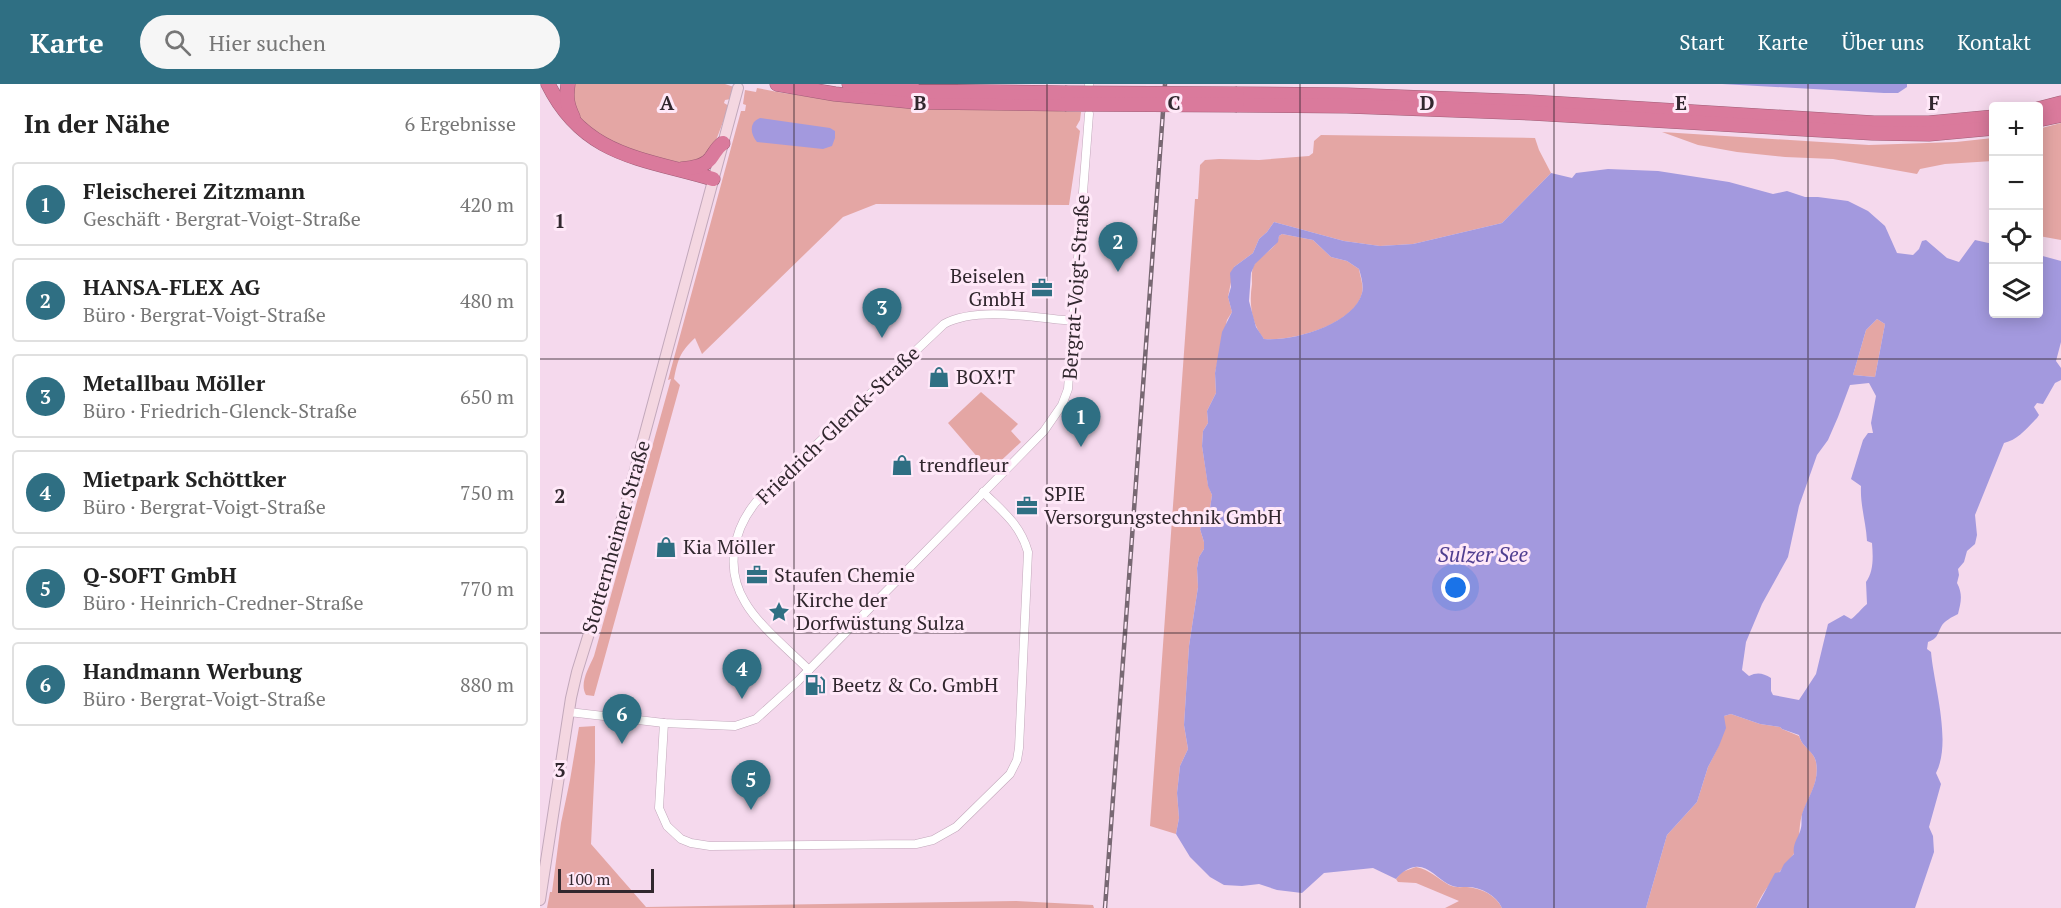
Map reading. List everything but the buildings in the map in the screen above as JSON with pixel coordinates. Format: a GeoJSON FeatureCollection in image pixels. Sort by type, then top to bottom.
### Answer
{"type":"FeatureCollection","features":[{"type":"Feature","properties":{"kind":"highway"},"geometry":{"type":"LineString","coordinates":[[548,84],[561,108],[598,142],[622,153],[713,179]]}},
{"type":"Feature","properties":{"kind":"highway"},"geometry":{"type":"LineString","coordinates":[[568,84],[566,96],[568,106],[578,126]]}},
{"type":"Feature","properties":{"kind":"highway"},"geometry":{"type":"LineString","coordinates":[[777,84],[835,94],[917,102],[1358,96],[1531,102],[1874,123],[1948,122],[1989,118]]}},
{"type":"Feature","properties":{"kind":"highway"},"geometry":{"type":"LineString","coordinates":[[849,84],[918,91],[1065,99]]}},
{"type":"Feature","properties":{"kind":"highway"},"geometry":{"type":"LineString","coordinates":[[1237,99],[1531,113],[1872,134],[1929,134],[1989,128]]}},
{"type":"Feature","properties":{"kind":"highway"},"geometry":{"type":"LineString","coordinates":[[2043,108],[2061,104]]}},
{"type":"Feature","properties":{"kind":"highway"},"geometry":{"type":"LineString","coordinates":[[2043,119],[2061,115]]}},
{"type":"Feature","properties":{"kind":"highway"},"geometry":{"type":"LineString","coordinates":[[681,170],[705,163],[716,148],[723,143]]}},
{"type":"Feature","properties":{"kind":"main road","name":"Stotternheimer Straße"},"geometry":{"type":"LineString","coordinates":[[540,900],[577,672],[604,585],[738,88]]}},
{"type":"Feature","properties":{"kind":"street","name":"Bergrat-Voigt-Straße"},"geometry":{"type":"LineString","coordinates":[[569,712],[663,723],[728,727],[744,725],[756,719],[769,710],[809,670],[1044,431],[1062,405],[1068,389],[1089,114]]}},
{"type":"Feature","properties":{"kind":"street","name":"Friedrich-Glenck-Straße"},"geometry":{"type":"LineString","coordinates":[[809,670],[758,619],[740,591],[733,562],[738,530],[756,501],[944,324],[955,318],[979,315],[1074,321]]}},
{"type":"Feature","properties":{"kind":"street"},"geometry":{"type":"LineString","coordinates":[[663,723],[659,808],[667,825],[681,839],[691,843],[726,846],[916,844],[933,840],[956,827],[1010,774],[1017,760],[1019,748],[1028,552],[1024,538],[1015,523],[983,492]]}},
{"type":"Feature","properties":{"kind":"shaded area"},"geometry":{"type":"Polygon","coordinates":[[[571,84],[725,84],[734,87],[731,99],[725,100],[724,103],[729,106],[712,151],[708,156],[689,164],[654,158],[612,145],[580,122],[570,88],[571,84]]]}},
{"type":"Feature","properties":{"kind":"shaded area"},"geometry":{"type":"Polygon","coordinates":[[[757,88],[849,102],[1081,112],[1076,127],[1080,131],[1069,205],[876,204],[843,217],[702,354],[695,338],[690,343],[680,356],[677,366],[674,379],[680,385],[594,696],[586,695],[584,681],[594,656],[671,379],[668,380],[741,111],[745,111],[746,105],[743,104],[745,90],[756,92],[757,88]]]}},
{"type":"Feature","properties":{"kind":"shaded area"},"geometry":{"type":"Polygon","coordinates":[[[2061,123],[2061,240],[2043,237],[2043,128],[2061,123]]]}},
{"type":"Feature","properties":{"kind":"shaded area"},"geometry":{"type":"Polygon","coordinates":[[[1662,132],[1869,145],[1989,138],[1989,161],[1945,164],[1920,169],[1917,174],[1833,159],[1785,157],[1698,145],[1662,132]]]}},
{"type":"Feature","properties":{"kind":"shaded area"},"geometry":{"type":"Polygon","coordinates":[[[1321,135],[1535,138],[1551,173],[1502,223],[1413,244],[1380,246],[1344,241],[1274,222],[1259,239],[1253,253],[1234,267],[1228,297],[1232,312],[1227,320],[1215,373],[1216,393],[1207,411],[1208,423],[1203,431],[1202,446],[1208,485],[1212,495],[1209,515],[1200,529],[1204,549],[1199,557],[1197,568],[1198,587],[1189,646],[1184,725],[1188,749],[1180,766],[1177,793],[1179,818],[1176,834],[1150,826],[1195,199],[1198,199],[1200,165],[1205,160],[1259,160],[1309,156],[1313,153],[1314,141],[1321,135]]]}},
{"type":"Feature","properties":{"kind":"shaded area"},"geometry":{"type":"Polygon","coordinates":[[[1282,234],[1313,240],[1331,257],[1347,261],[1359,269],[1362,293],[1357,304],[1348,314],[1321,329],[1290,337],[1264,339],[1256,326],[1252,313],[1252,270],[1257,261],[1272,248],[1282,234]]]}},
{"type":"Feature","properties":{"kind":"shaded area"},"geometry":{"type":"Polygon","coordinates":[[[1877,319],[1885,324],[1875,377],[1853,375],[1866,330],[1877,319]]]}},
{"type":"Feature","properties":{"kind":"shaded area"},"geometry":{"type":"Polygon","coordinates":[[[981,392],[1018,424],[1011,431],[1021,442],[991,470],[948,423],[981,392]]]}},
{"type":"Feature","properties":{"kind":"shaded area"},"geometry":{"type":"Polygon","coordinates":[[[1731,714],[1760,724],[1780,727],[1799,736],[1815,758],[1816,776],[1802,815],[1796,851],[1768,887],[1756,908],[1646,908],[1667,835],[1697,802],[1708,767],[1719,745],[1724,716],[1731,714]]]}},
{"type":"Feature","properties":{"kind":"shaded area"},"geometry":{"type":"Polygon","coordinates":[[[595,726],[591,844],[646,907],[1016,901],[1093,905],[1094,908],[547,908],[550,892],[552,892],[561,823],[579,727],[595,726]]]}},
{"type":"Feature","properties":{"kind":"shaded area"},"geometry":{"type":"Polygon","coordinates":[[[1416,867],[1429,872],[1451,886],[1483,891],[1496,899],[1502,908],[1445,908],[1459,901],[1416,883],[1398,882],[1396,879],[1402,872],[1416,867]]]}},
{"type":"Feature","properties":{"kind":"water"},"geometry":{"type":"Polygon","coordinates":[[[1722,84],[1907,84],[1907,87],[1898,93],[1884,93],[1722,84]]]}},
{"type":"Feature","properties":{"kind":"water"},"geometry":{"type":"Polygon","coordinates":[[[760,118],[830,128],[835,131],[835,138],[832,146],[823,149],[757,142],[753,135],[752,125],[760,118]]]}},
{"type":"Feature","properties":{"kind":"water","name":"Sulzer See"},"geometry":{"type":"Polygon","coordinates":[[[1608,169],[1658,171],[1729,182],[1773,194],[1787,191],[1805,197],[1848,201],[1868,211],[1885,226],[1897,253],[1913,255],[1919,249],[1922,241],[1926,240],[1947,258],[1959,262],[1975,240],[1989,243],[1989,318],[2043,318],[2043,256],[2061,261],[2061,342],[2056,361],[2061,368],[2061,380],[2055,383],[2043,404],[2037,403],[2034,407],[2039,415],[2037,418],[2026,430],[2004,443],[1975,515],[1977,535],[1975,544],[1967,551],[1964,562],[1958,569],[1957,583],[1961,598],[1958,614],[1948,619],[1935,638],[1928,642],[1927,649],[1931,652],[1941,714],[1941,760],[1936,773],[1941,784],[1929,827],[1933,836],[1934,852],[1915,908],[1756,908],[1775,873],[1780,872],[1794,854],[1802,814],[1815,782],[1817,769],[1813,755],[1799,735],[1780,727],[1760,724],[1731,714],[1724,716],[1726,728],[1708,767],[1697,802],[1667,835],[1646,908],[1502,908],[1496,899],[1483,890],[1451,885],[1429,870],[1420,867],[1407,870],[1396,879],[1373,868],[1324,873],[1302,893],[1277,890],[1259,884],[1224,885],[1210,877],[1190,857],[1176,834],[1179,818],[1177,793],[1180,766],[1188,749],[1184,725],[1189,646],[1198,587],[1197,568],[1199,557],[1204,549],[1200,529],[1209,515],[1212,495],[1208,486],[1202,446],[1203,431],[1208,423],[1207,411],[1216,393],[1215,373],[1222,332],[1232,312],[1228,297],[1231,287],[1230,273],[1234,267],[1253,253],[1259,239],[1274,222],[1344,241],[1380,246],[1413,244],[1502,223],[1551,173],[1572,178],[1576,173],[1608,169]],[[1282,234],[1278,242],[1255,264],[1251,273],[1249,301],[1256,327],[1264,339],[1290,337],[1320,329],[1347,314],[1357,304],[1363,290],[1359,269],[1347,261],[1331,257],[1313,240],[1282,234]],[[1877,319],[1866,330],[1853,375],[1875,377],[1885,324],[1877,319]],[[1869,383],[1850,385],[1828,440],[1817,455],[1799,506],[1788,557],[1762,604],[1746,642],[1742,670],[1749,676],[1760,674],[1771,678],[1773,695],[1799,700],[1816,674],[1828,624],[1844,615],[1851,619],[1867,604],[1866,582],[1872,568],[1872,543],[1867,541],[1861,486],[1851,479],[1863,440],[1868,433],[1873,433],[1871,423],[1876,396],[1869,383]]]}},
{"type":"Feature","properties":{"kind":"railway"},"geometry":{"type":"LineString","coordinates":[[1105,908],[1165,84]]}},
{"type":"Feature","properties":{"kind":"place","name":"HANSA-FLEX AG"},"geometry":{"type":"Point","coordinates":[1118,272]}},
{"type":"Feature","properties":{"kind":"place","name":"Beiselen GmbH"},"geometry":{"type":"Point","coordinates":[1042,288]}},
{"type":"Feature","properties":{"kind":"place","name":"Metallbau Möller"},"geometry":{"type":"Point","coordinates":[882,338]}},
{"type":"Feature","properties":{"kind":"place","name":"BOX!T"},"geometry":{"type":"Point","coordinates":[939,377]}},
{"type":"Feature","properties":{"kind":"place","name":"Fleischerei Zitzmann"},"geometry":{"type":"Point","coordinates":[1081,447]}},
{"type":"Feature","properties":{"kind":"place","name":"trendfleur"},"geometry":{"type":"Point","coordinates":[902,465]}},
{"type":"Feature","properties":{"kind":"place","name":"SPIE Versorgungstechnik GmbH"},"geometry":{"type":"Point","coordinates":[1027,506]}},
{"type":"Feature","properties":{"kind":"place","name":"Kia Möller"},"geometry":{"type":"Point","coordinates":[666,547]}},
{"type":"Feature","properties":{"kind":"place","name":"Staufen Chemie"},"geometry":{"type":"Point","coordinates":[757,575]}},
{"type":"Feature","properties":{"kind":"place","name":"Kirche der Dorfwüstung Sulza"},"geometry":{"type":"Point","coordinates":[779,612]}},
{"type":"Feature","properties":{"kind":"place","name":"Beetz & Co. GmbH"},"geometry":{"type":"Point","coordinates":[815,685]}},
{"type":"Feature","properties":{"kind":"place","name":"Mietpark Schöttker"},"geometry":{"type":"Point","coordinates":[742,699]}},
{"type":"Feature","properties":{"kind":"place","name":"Handmann Werbung"},"geometry":{"type":"Point","coordinates":[622,744]}},
{"type":"Feature","properties":{"kind":"place","name":"Q-SOFT GmbH"},"geometry":{"type":"Point","coordinates":[751,810]}}]}
